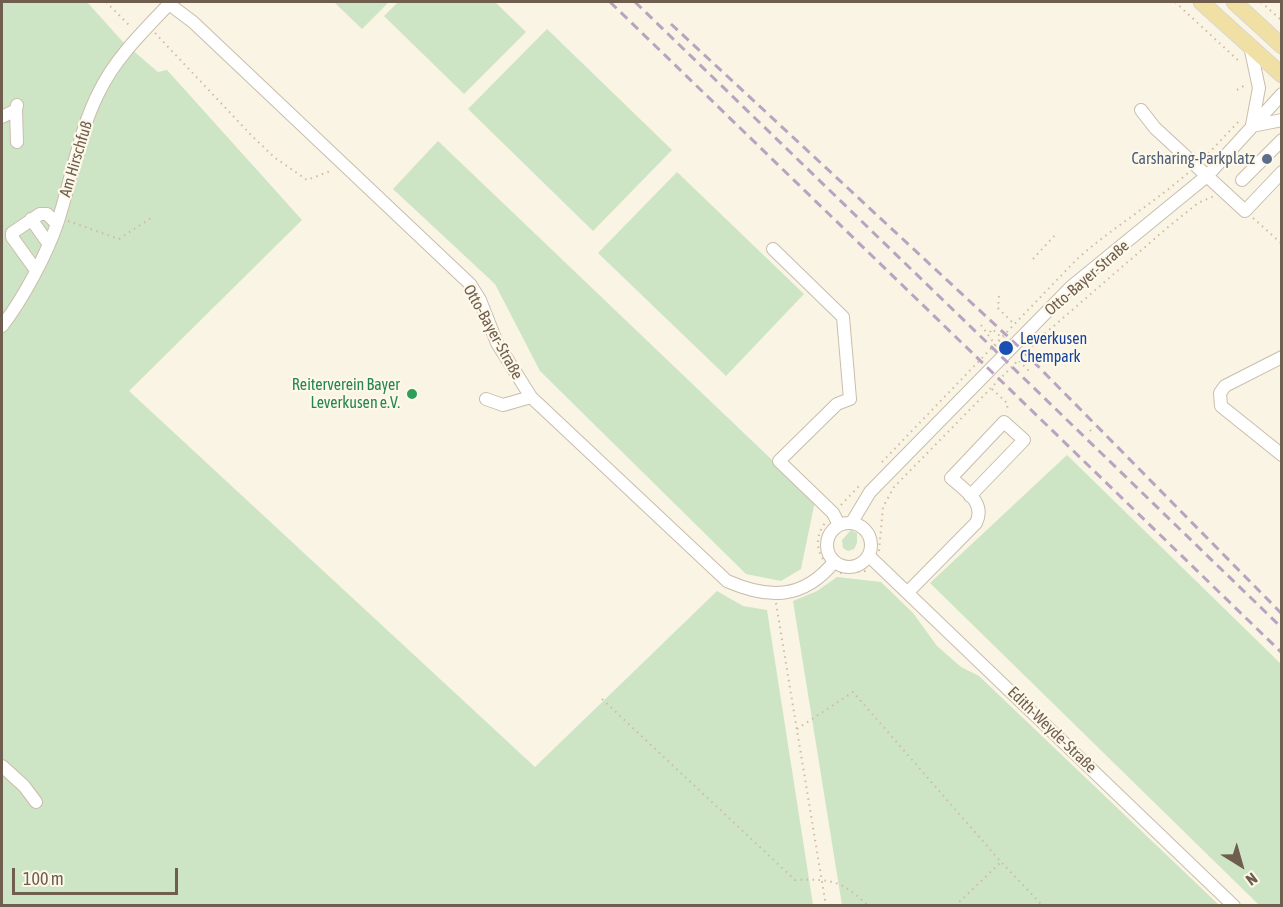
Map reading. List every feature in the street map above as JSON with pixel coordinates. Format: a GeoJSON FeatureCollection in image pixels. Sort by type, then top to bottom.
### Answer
{"type":"FeatureCollection","features":[{"type":"Feature","properties":{"kind":"main road"},"geometry":{"type":"LineString","coordinates":[[1201,2],[1281,75]]}},
{"type":"Feature","properties":{"kind":"main road"},"geometry":{"type":"LineString","coordinates":[[1234,2],[1281,46]]}},
{"type":"Feature","properties":{"kind":"street","name":"Am Hirschfuß"},"geometry":{"type":"LineString","coordinates":[[2,326],[35,269],[58,221],[85,127],[100,89],[144,29],[169,3]]}},
{"type":"Feature","properties":{"kind":"street","name":"Otto-Bayer-Straße"},"geometry":{"type":"LineString","coordinates":[[169,3],[193,22],[470,284],[480,300],[497,343],[531,397],[727,581],[749,590],[775,595],[798,589],[835,567]]}},
{"type":"Feature","properties":{"kind":"street"},"geometry":{"type":"LineString","coordinates":[[1250,46],[1259,88],[1252,126],[1281,120]]}},
{"type":"Feature","properties":{"kind":"street","name":"Otto-Bayer-Straße"},"geometry":{"type":"LineString","coordinates":[[852,522],[870,492],[1071,287],[1208,175],[1281,94]]}},
{"type":"Feature","properties":{"kind":"street"},"geometry":{"type":"LineString","coordinates":[[2,117],[17,107],[17,142]]}},
{"type":"Feature","properties":{"kind":"street"},"geometry":{"type":"LineString","coordinates":[[1141,110],[1155,128],[1245,211],[1281,172]]}},
{"type":"Feature","properties":{"kind":"street"},"geometry":{"type":"LineString","coordinates":[[1242,180],[1281,140]]}},
{"type":"Feature","properties":{"kind":"street"},"geometry":{"type":"LineString","coordinates":[[35,269],[12,237],[17,228],[40,214],[47,214],[58,221]]}},
{"type":"Feature","properties":{"kind":"street"},"geometry":{"type":"LineString","coordinates":[[31,219],[48,243]]}},
{"type":"Feature","properties":{"kind":"street"},"geometry":{"type":"LineString","coordinates":[[773,249],[843,317],[850,399],[837,404],[778,461],[833,513],[839,525]]}},
{"type":"Feature","properties":{"kind":"street"},"geometry":{"type":"LineString","coordinates":[[1281,357],[1225,386],[1220,393],[1221,406],[1281,455]]}},
{"type":"Feature","properties":{"kind":"street"},"geometry":{"type":"LineString","coordinates":[[486,399],[503,405],[531,397]]}},
{"type":"Feature","properties":{"kind":"street"},"geometry":{"type":"LineString","coordinates":[[908,592],[976,523],[981,514],[979,504],[970,496],[951,478],[1005,422],[1024,440],[970,496]]}},
{"type":"Feature","properties":{"kind":"street"},"geometry":{"type":"LineString","coordinates":[[852,522],[866,531],[873,559],[855,566],[835,567],[826,544],[831,532],[839,525],[852,522]]}},
{"type":"Feature","properties":{"kind":"street","name":"Edith-Weyde-Straße"},"geometry":{"type":"LineString","coordinates":[[873,559],[1234,906]]}},
{"type":"Feature","properties":{"kind":"street"},"geometry":{"type":"LineString","coordinates":[[2,766],[24,786],[36,802]]}},
{"type":"Feature","properties":{"kind":"path"},"geometry":{"type":"LineString","coordinates":[[106,2],[126,24],[144,29],[274,158],[295,173],[307,180],[338,167],[342,162]]}},
{"type":"Feature","properties":{"kind":"path"},"geometry":{"type":"LineString","coordinates":[[1175,2],[1246,67]]}},
{"type":"Feature","properties":{"kind":"path"},"geometry":{"type":"LineString","coordinates":[[1261,2],[1281,21]]}},
{"type":"Feature","properties":{"kind":"path"},"geometry":{"type":"LineString","coordinates":[[1237,90],[1253,80]]}},
{"type":"Feature","properties":{"kind":"path"},"geometry":{"type":"LineString","coordinates":[[975,364],[1013,323],[1106,234],[1133,218],[1197,165],[1245,115]]}},
{"type":"Feature","properties":{"kind":"path"},"geometry":{"type":"LineString","coordinates":[[835,567],[867,571],[873,559],[883,507],[894,487],[1041,338],[1103,285],[1136,253],[1198,203],[1213,198],[1221,188]]}},
{"type":"Feature","properties":{"kind":"path"},"geometry":{"type":"LineString","coordinates":[[1245,211],[1281,244]]}},
{"type":"Feature","properties":{"kind":"path"},"geometry":{"type":"LineString","coordinates":[[58,221],[119,239],[154,216]]}},
{"type":"Feature","properties":{"kind":"path"},"geometry":{"type":"LineString","coordinates":[[1034,259],[1057,233]]}},
{"type":"Feature","properties":{"kind":"path"},"geometry":{"type":"LineString","coordinates":[[1106,234],[1110,237]]}},
{"type":"Feature","properties":{"kind":"path"},"geometry":{"type":"LineString","coordinates":[[1100,281],[1103,285]]}},
{"type":"Feature","properties":{"kind":"path"},"geometry":{"type":"LineString","coordinates":[[999,296],[998,308],[1013,323]]}},
{"type":"Feature","properties":{"kind":"path"},"geometry":{"type":"LineString","coordinates":[[981,325],[989,333]]}},
{"type":"Feature","properties":{"kind":"path"},"geometry":{"type":"LineString","coordinates":[[996,343],[986,335],[993,329],[1002,337]]}},
{"type":"Feature","properties":{"kind":"path"},"geometry":{"type":"LineString","coordinates":[[1018,361],[1031,373]]}},
{"type":"Feature","properties":{"kind":"path"},"geometry":{"type":"LineString","coordinates":[[992,388],[1005,401]]}},
{"type":"Feature","properties":{"kind":"path"},"geometry":{"type":"LineString","coordinates":[[776,600],[826,906]]}},
{"type":"Feature","properties":{"kind":"path"},"geometry":{"type":"LineString","coordinates":[[797,729],[853,692],[1001,862],[1043,906]]}},
{"type":"Feature","properties":{"kind":"path"},"geometry":{"type":"LineString","coordinates":[[602,699],[795,880],[831,880],[850,887],[868,906]]}},
{"type":"Feature","properties":{"kind":"path"},"geometry":{"type":"LineString","coordinates":[[955,906],[1001,862]]}},
{"type":"Feature","properties":{"kind":"green space"},"geometry":{"type":"Polygon","coordinates":[[[2,2],[87,2],[123,42],[158,72],[167,70],[302,220],[129,391],[535,767],[717,591],[743,606],[767,610],[813,905],[2,906],[2,2]]]}},
{"type":"Feature","properties":{"kind":"green space"},"geometry":{"type":"Polygon","coordinates":[[[334,2],[389,2],[362,29],[334,2]]]}},
{"type":"Feature","properties":{"kind":"green space"},"geometry":{"type":"Polygon","coordinates":[[[398,2],[495,2],[526,32],[464,94],[384,16],[398,2]]]}},
{"type":"Feature","properties":{"kind":"green space"},"geometry":{"type":"Polygon","coordinates":[[[547,29],[672,150],[593,231],[468,109],[547,29]]]}},
{"type":"Feature","properties":{"kind":"green space"},"geometry":{"type":"Polygon","coordinates":[[[438,141],[815,501],[801,569],[781,581],[746,574],[540,371],[495,284],[393,189],[438,141]]]}},
{"type":"Feature","properties":{"kind":"green space"},"geometry":{"type":"Polygon","coordinates":[[[677,172],[804,294],[726,376],[598,253],[677,172]]]}},
{"type":"Feature","properties":{"kind":"green space"},"geometry":{"type":"Polygon","coordinates":[[[1067,455],[1281,664],[1281,905],[1259,905],[930,583],[1067,455]]]}},
{"type":"Feature","properties":{"kind":"green space"},"geometry":{"type":"Polygon","coordinates":[[[851,530],[857,533],[857,543],[854,549],[848,551],[843,548],[842,540],[851,530]]]}},
{"type":"Feature","properties":{"kind":"green space"},"geometry":{"type":"Polygon","coordinates":[[[837,577],[881,582],[913,613],[937,646],[961,667],[979,676],[1219,905],[842,905],[793,601],[817,591],[837,577]]]}},
{"type":"Feature","properties":{"kind":"railway"},"geometry":{"type":"LineString","coordinates":[[610,2],[1282,653]]}},
{"type":"Feature","properties":{"kind":"railway"},"geometry":{"type":"LineString","coordinates":[[635,2],[1282,628]]}},
{"type":"Feature","properties":{"kind":"railway"},"geometry":{"type":"LineString","coordinates":[[671,24],[1018,346],[1282,614]]}},
{"type":"Feature","properties":{"kind":"place","name":"Carsharing-Parkplatz"},"geometry":{"type":"Point","coordinates":[1267,159]}},
{"type":"Feature","properties":{"kind":"place","name":"Leverkusen Chempark"},"geometry":{"type":"Point","coordinates":[1006,348]}},
{"type":"Feature","properties":{"kind":"place","name":"Reiterverein Bayer Leverkusen e.V."},"geometry":{"type":"Point","coordinates":[412,394]}}]}
